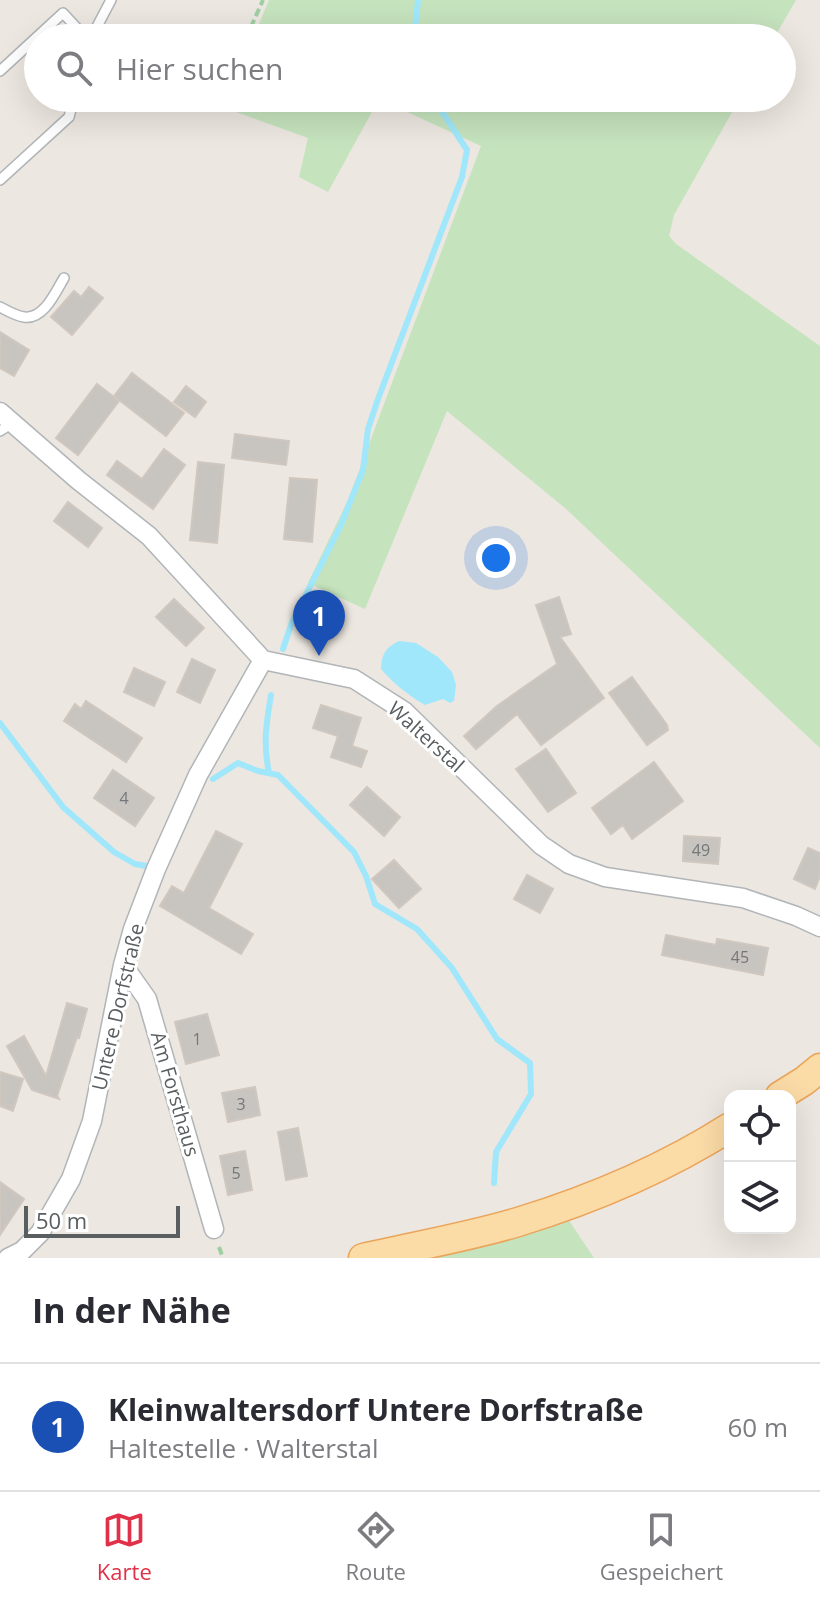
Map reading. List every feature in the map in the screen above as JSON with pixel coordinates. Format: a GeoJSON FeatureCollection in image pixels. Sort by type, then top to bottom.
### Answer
{"type":"FeatureCollection","features":[{"type":"Feature","properties":{"kind":"main road"},"geometry":{"type":"LineString","coordinates":[[790,1090],[820,1068]]}},
{"type":"Feature","properties":{"kind":"main road"},"geometry":{"type":"LineString","coordinates":[[363,1258],[518,1222],[617,1187],[690,1152],[724,1131]]}},
{"type":"Feature","properties":{"kind":"street"},"geometry":{"type":"LineString","coordinates":[[4,422],[149,536],[263,660]]}},
{"type":"Feature","properties":{"kind":"street","name":"Walterstal"},"geometry":{"type":"LineString","coordinates":[[263,660],[354,679],[404,711],[541,845],[569,864],[605,877],[743,898],[820,927]]}},
{"type":"Feature","properties":{"kind":"street","name":"Untere Dorfstraße"},"geometry":{"type":"LineString","coordinates":[[8,1258],[22,1251],[40,1233],[71,1179],[92,1121],[133,929],[198,775],[263,660]]}},
{"type":"Feature","properties":{"kind":"street","name":"Am Forsthaus"},"geometry":{"type":"LineString","coordinates":[[123,965],[147,999],[214,1229]]}},
{"type":"Feature","properties":{"kind":"lane"},"geometry":{"type":"LineString","coordinates":[[97,24],[111,0]]}},
{"type":"Feature","properties":{"kind":"lane"},"geometry":{"type":"LineString","coordinates":[[51,24],[63,13],[74,24]]}},
{"type":"Feature","properties":{"kind":"lane"},"geometry":{"type":"LineString","coordinates":[[0,71],[24,49]]}},
{"type":"Feature","properties":{"kind":"lane"},"geometry":{"type":"LineString","coordinates":[[0,180],[69,117],[70,112]]}},
{"type":"Feature","properties":{"kind":"lane"},"geometry":{"type":"LineString","coordinates":[[0,307],[23,317],[39,314],[64,278]]}},
{"type":"Feature","properties":{"kind":"path"},"geometry":{"type":"LineString","coordinates":[[252,24],[263,0]]}},
{"type":"Feature","properties":{"kind":"green space"},"geometry":{"type":"Polygon","coordinates":[[[269,0],[796,0],[782,24],[259,24],[269,0]]]}},
{"type":"Feature","properties":{"kind":"green space"},"geometry":{"type":"Polygon","coordinates":[[[236,112],[372,112],[328,192],[299,177],[308,138],[236,112]]]}},
{"type":"Feature","properties":{"kind":"green space"},"geometry":{"type":"Polygon","coordinates":[[[407,112],[732,112],[674,215],[669,236],[820,346],[820,748],[565,508],[447,411],[365,609],[308,583],[348,500],[481,146],[407,112]]]}},
{"type":"Feature","properties":{"kind":"green space"},"geometry":{"type":"Polygon","coordinates":[[[566,1216],[594,1258],[394,1258],[566,1216]]]}},
{"type":"Feature","properties":{"kind":"water"},"geometry":{"type":"Polygon","coordinates":[[[399,641],[416,643],[438,657],[452,672],[456,685],[454,701],[450,703],[443,699],[425,705],[381,669],[383,655],[399,641]]]}},
{"type":"Feature","properties":{"kind":"building"},"geometry":{"type":"Polygon","coordinates":[[[89,287],[103,298],[72,335],[51,317],[74,291],[81,297],[89,287]]]}},
{"type":"Feature","properties":{"kind":"building"},"geometry":{"type":"Polygon","coordinates":[[[0,332],[29,350],[14,376],[0,368],[0,332]]]}},
{"type":"Feature","properties":{"kind":"building"},"geometry":{"type":"Polygon","coordinates":[[[132,373],[184,413],[166,436],[114,396],[132,373]]]}},
{"type":"Feature","properties":{"kind":"building"},"geometry":{"type":"Polygon","coordinates":[[[97,384],[119,401],[78,455],[56,438],[97,384]]]}},
{"type":"Feature","properties":{"kind":"building"},"geometry":{"type":"Polygon","coordinates":[[[186,386],[206,402],[195,417],[174,402],[186,386]]]}},
{"type":"Feature","properties":{"kind":"building"},"geometry":{"type":"Polygon","coordinates":[[[235,434],[289,441],[286,465],[232,458],[235,434]]]}},
{"type":"Feature","properties":{"kind":"building"},"geometry":{"type":"Polygon","coordinates":[[[164,449],[185,465],[153,509],[107,475],[117,461],[142,479],[164,449]]]}},
{"type":"Feature","properties":{"kind":"building"},"geometry":{"type":"Polygon","coordinates":[[[198,462],[224,465],[217,543],[190,540],[198,462]]]}},
{"type":"Feature","properties":{"kind":"building"},"geometry":{"type":"Polygon","coordinates":[[[290,478],[317,480],[312,542],[284,539],[290,478]]]}},
{"type":"Feature","properties":{"kind":"building"},"geometry":{"type":"Polygon","coordinates":[[[68,502],[102,528],[88,547],[54,521],[68,502]]]}},
{"type":"Feature","properties":{"kind":"building"},"geometry":{"type":"Polygon","coordinates":[[[559,597],[571,634],[560,637],[604,698],[541,745],[517,714],[476,749],[464,736],[497,706],[557,664],[536,605],[559,597]]]}},
{"type":"Feature","properties":{"kind":"building"},"geometry":{"type":"Polygon","coordinates":[[[174,599],[204,628],[186,646],[156,617],[174,599]]]}},
{"type":"Feature","properties":{"kind":"building"},"geometry":{"type":"Polygon","coordinates":[[[192,659],[215,670],[200,703],[177,692],[192,659]]]}},
{"type":"Feature","properties":{"kind":"building"},"geometry":{"type":"Polygon","coordinates":[[[134,668],[165,682],[154,706],[124,692],[134,668]]]}},
{"type":"Feature","properties":{"kind":"building"},"geometry":{"type":"Polygon","coordinates":[[[632,677],[667,725],[668,730],[647,745],[609,693],[632,677]]]}},
{"type":"Feature","properties":{"kind":"building"},"geometry":{"type":"Polygon","coordinates":[[[86,701],[142,738],[126,762],[64,721],[75,704],[81,709],[86,701]]]}},
{"type":"Feature","properties":{"kind":"building"},"geometry":{"type":"Polygon","coordinates":[[[321,705],[361,718],[352,746],[367,751],[361,767],[331,757],[338,736],[313,728],[321,705]]]}},
{"type":"Feature","properties":{"kind":"building"},"geometry":{"type":"Polygon","coordinates":[[[546,749],[576,793],[548,812],[516,769],[546,749]]]}},
{"type":"Feature","properties":{"kind":"building"},"geometry":{"type":"Polygon","coordinates":[[[654,762],[683,801],[632,839],[623,825],[611,834],[592,808],[654,762]]]}},
{"type":"Feature","properties":{"kind":"building"},"geometry":{"type":"Polygon","coordinates":[[[113,770],[154,798],[135,826],[94,798],[113,770]]]}},
{"type":"Feature","properties":{"kind":"building"},"geometry":{"type":"Polygon","coordinates":[[[367,787],[400,817],[384,836],[350,805],[367,787]]]}},
{"type":"Feature","properties":{"kind":"building"},"geometry":{"type":"Polygon","coordinates":[[[216,831],[242,844],[209,908],[253,934],[241,954],[160,906],[172,886],[184,893],[216,831]]]}},
{"type":"Feature","properties":{"kind":"building"},"geometry":{"type":"Polygon","coordinates":[[[684,836],[720,838],[718,864],[683,861],[684,836]]]}},
{"type":"Feature","properties":{"kind":"building"},"geometry":{"type":"Polygon","coordinates":[[[808,848],[820,853],[820,876],[815,889],[794,879],[808,848]]]}},
{"type":"Feature","properties":{"kind":"building"},"geometry":{"type":"Polygon","coordinates":[[[394,860],[421,889],[399,908],[372,879],[394,860]]]}},
{"type":"Feature","properties":{"kind":"building"},"geometry":{"type":"Polygon","coordinates":[[[527,875],[553,889],[540,913],[514,899],[527,875]]]}},
{"type":"Feature","properties":{"kind":"building"},"geometry":{"type":"Polygon","coordinates":[[[666,935],[716,945],[717,939],[768,948],[763,975],[662,955],[666,935]]]}},
{"type":"Feature","properties":{"kind":"building"},"geometry":{"type":"Polygon","coordinates":[[[67,1003],[87,1009],[57,1096],[59,1099],[32,1090],[7,1046],[24,1036],[46,1076],[67,1003]]]}},
{"type":"Feature","properties":{"kind":"building"},"geometry":{"type":"Polygon","coordinates":[[[207,1014],[219,1055],[186,1064],[175,1022],[207,1014]]]}},
{"type":"Feature","properties":{"kind":"building"},"geometry":{"type":"Polygon","coordinates":[[[0,1072],[23,1079],[13,1111],[0,1106],[0,1072]]]}},
{"type":"Feature","properties":{"kind":"building"},"geometry":{"type":"Polygon","coordinates":[[[255,1087],[260,1115],[228,1122],[222,1093],[255,1087]]]}},
{"type":"Feature","properties":{"kind":"building"},"geometry":{"type":"Polygon","coordinates":[[[298,1128],[307,1176],[286,1180],[278,1132],[298,1128]]]}},
{"type":"Feature","properties":{"kind":"building"},"geometry":{"type":"Polygon","coordinates":[[[245,1151],[252,1190],[228,1195],[220,1156],[245,1151]]]}},
{"type":"Feature","properties":{"kind":"building"},"geometry":{"type":"Polygon","coordinates":[[[0,1182],[24,1199],[0,1235],[0,1182]]]}},
{"type":"Feature","properties":{"kind":"waterway"},"geometry":{"type":"LineString","coordinates":[[415,24],[418,0]]}},
{"type":"Feature","properties":{"kind":"waterway"},"geometry":{"type":"LineString","coordinates":[[283,649],[292,622],[340,527],[363,470],[368,429],[378,399],[462,177],[467,150],[442,112]]}},
{"type":"Feature","properties":{"kind":"waterway"},"geometry":{"type":"LineString","coordinates":[[269,773],[266,734],[271,695]]}},
{"type":"Feature","properties":{"kind":"waterway"},"geometry":{"type":"LineString","coordinates":[[0,723],[63,807],[114,852],[135,864],[146,866]]}},
{"type":"Feature","properties":{"kind":"waterway"},"geometry":{"type":"LineString","coordinates":[[213,779],[238,763],[278,775],[354,852],[375,904],[417,929],[452,968],[497,1039],[530,1063],[531,1094],[496,1152],[494,1183]]}},
{"type":"Feature","properties":{"kind":"place","name":"Kleinwaltersdorf Untere Dorfstraße"},"geometry":{"type":"Point","coordinates":[319,656]}}]}
